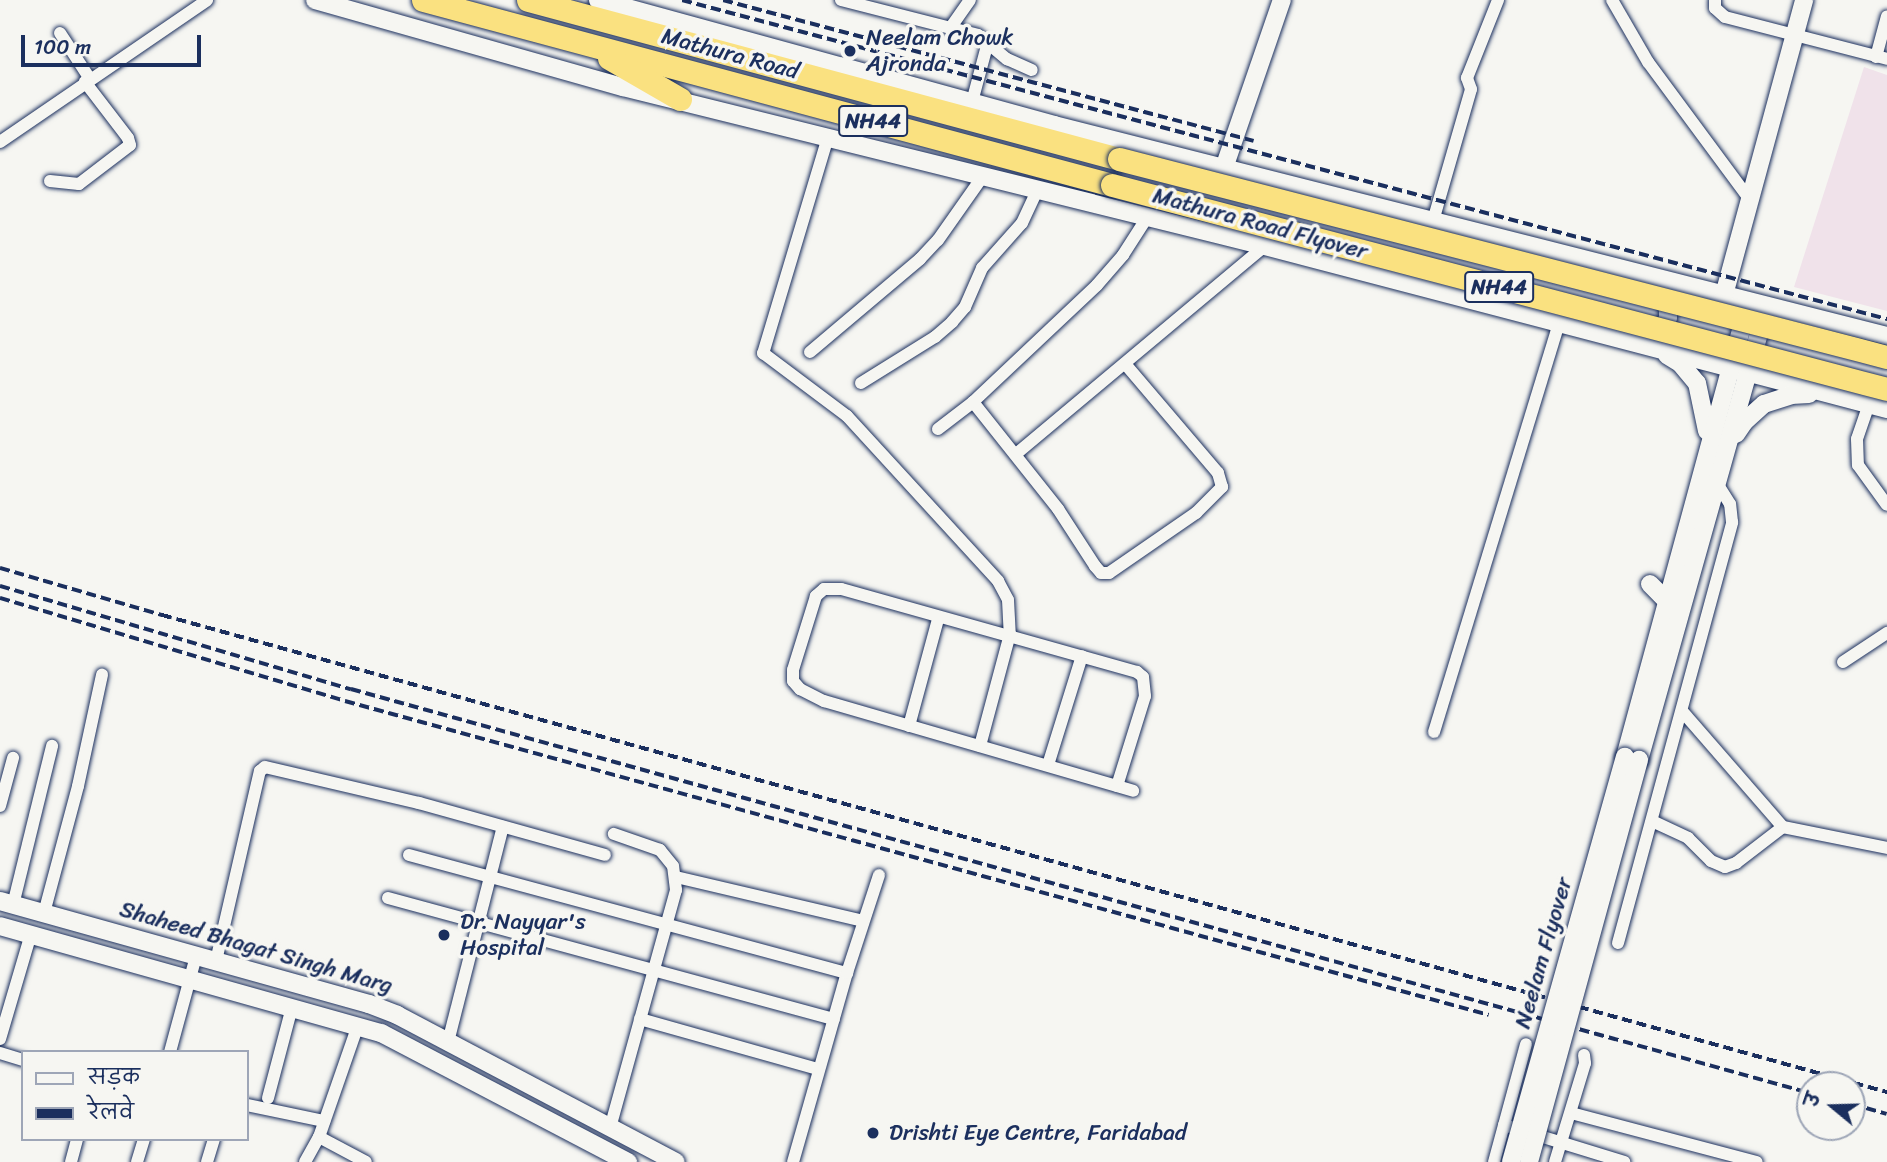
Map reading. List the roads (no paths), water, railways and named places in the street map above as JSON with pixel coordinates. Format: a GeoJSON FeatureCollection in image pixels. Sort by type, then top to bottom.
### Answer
{"type":"FeatureCollection","features":[{"type":"Feature","properties":{"kind":"highway","name":"Mathura Road"},"geometry":{"type":"LineString","coordinates":[[423,0],[634,57]]}},
{"type":"Feature","properties":{"kind":"highway","name":"Mathura Road"},"geometry":{"type":"LineString","coordinates":[[528,0],[932,108]]}},
{"type":"Feature","properties":{"kind":"highway"},"geometry":{"type":"LineString","coordinates":[[589,45],[680,99]]}},
{"type":"Feature","properties":{"kind":"highway","name":"Mathura Road Flyover"},"geometry":{"type":"LineString","coordinates":[[634,57],[1887,389]]}},
{"type":"Feature","properties":{"kind":"highway"},"geometry":{"type":"LineString","coordinates":[[932,108],[1054,125]]}},
{"type":"Feature","properties":{"kind":"highway","name":"Mathura Road Flyover"},"geometry":{"type":"LineString","coordinates":[[932,108],[1119,159],[1887,357]]}},
{"type":"Feature","properties":{"kind":"street"},"geometry":{"type":"LineString","coordinates":[[0,142],[207,0]]}},
{"type":"Feature","properties":{"kind":"street"},"geometry":{"type":"LineString","coordinates":[[315,0],[624,87],[1148,216],[1887,409]]}},
{"type":"Feature","properties":{"kind":"street"},"geometry":{"type":"LineString","coordinates":[[598,0],[1054,125],[1887,336]]}},
{"type":"Feature","properties":{"kind":"street"},"geometry":{"type":"LineString","coordinates":[[841,0],[978,35],[1007,59],[1032,70]]}},
{"type":"Feature","properties":{"kind":"street"},"geometry":{"type":"LineString","coordinates":[[951,27],[970,0]]}},
{"type":"Feature","properties":{"kind":"street"},"geometry":{"type":"LineString","coordinates":[[1224,168],[1282,0]]}},
{"type":"Feature","properties":{"kind":"street"},"geometry":{"type":"LineString","coordinates":[[1433,221],[1471,89],[1467,78],[1498,0]]}},
{"type":"Feature","properties":{"kind":"street"},"geometry":{"type":"LineString","coordinates":[[1612,0],[1648,62],[1750,200]]}},
{"type":"Feature","properties":{"kind":"street"},"geometry":{"type":"LineString","coordinates":[[1715,0],[1715,8],[1725,17],[1881,58],[1887,16]]}},
{"type":"Feature","properties":{"kind":"street"},"geometry":{"type":"LineString","coordinates":[[1724,295],[1804,0]]}},
{"type":"Feature","properties":{"kind":"street"},"geometry":{"type":"LineString","coordinates":[[50,181],[79,184],[130,145],[128,138],[87,81],[60,33]]}},
{"type":"Feature","properties":{"kind":"street"},"geometry":{"type":"LineString","coordinates":[[972,102],[988,42]]}},
{"type":"Feature","properties":{"kind":"street"},"geometry":{"type":"LineString","coordinates":[[828,137],[763,353],[847,416],[998,581],[1008,600],[1010,634],[979,746]]}},
{"type":"Feature","properties":{"kind":"street"},"geometry":{"type":"LineString","coordinates":[[810,352],[920,259],[938,240],[984,176]]}},
{"type":"Feature","properties":{"kind":"street"},"geometry":{"type":"LineString","coordinates":[[860,383],[935,337],[952,322],[965,307],[982,268],[1022,223],[1038,190]]}},
{"type":"Feature","properties":{"kind":"street"},"geometry":{"type":"LineString","coordinates":[[938,429],[973,402],[1105,276],[1148,216]]}},
{"type":"Feature","properties":{"kind":"street"},"geometry":{"type":"LineString","coordinates":[[1016,454],[1126,365],[1265,246]]}},
{"type":"Feature","properties":{"kind":"street"},"geometry":{"type":"LineString","coordinates":[[1652,348],[1668,318],[1670,290],[1662,280]]}},
{"type":"Feature","properties":{"kind":"street"},"geometry":{"type":"LineString","coordinates":[[1632,758],[1666,600],[1728,369],[1757,305]]}},
{"type":"Feature","properties":{"kind":"street"},"geometry":{"type":"LineString","coordinates":[[1632,758],[1750,374],[1757,305]]}},
{"type":"Feature","properties":{"kind":"street"},"geometry":{"type":"LineString","coordinates":[[1799,387],[1791,374],[1791,357],[1797,341],[1817,319]]}},
{"type":"Feature","properties":{"kind":"street"},"geometry":{"type":"LineString","coordinates":[[1434,732],[1559,323]]}},
{"type":"Feature","properties":{"kind":"street"},"geometry":{"type":"LineString","coordinates":[[1652,348],[1680,363],[1697,383],[1705,411],[1708,442]]}},
{"type":"Feature","properties":{"kind":"street"},"geometry":{"type":"LineString","coordinates":[[973,402],[1016,454],[1101,573],[1109,573],[1126,564],[1196,513],[1219,493],[1222,480],[1126,365]]}},
{"type":"Feature","properties":{"kind":"street"},"geometry":{"type":"LineString","coordinates":[[1729,446],[1744,422],[1763,404],[1791,395],[1823,393]]}},
{"type":"Feature","properties":{"kind":"street"},"geometry":{"type":"LineString","coordinates":[[1868,404],[1857,439],[1858,465],[1887,505]]}},
{"type":"Feature","properties":{"kind":"street"},"geometry":{"type":"LineString","coordinates":[[1618,943],[1732,522],[1730,505],[1718,485]]}},
{"type":"Feature","properties":{"kind":"street"},"geometry":{"type":"LineString","coordinates":[[1650,584],[1666,600]]}},
{"type":"Feature","properties":{"kind":"street"},"geometry":{"type":"LineString","coordinates":[[1117,786],[1140,716],[1146,686],[1143,677],[1137,672],[1010,634],[938,618],[841,589],[824,589],[816,596],[793,670],[793,681],[811,696],[1133,791]]}},
{"type":"Feature","properties":{"kind":"street"},"geometry":{"type":"LineString","coordinates":[[909,726],[938,618]]}},
{"type":"Feature","properties":{"kind":"street"},"geometry":{"type":"LineString","coordinates":[[1843,662],[1887,634]]}},
{"type":"Feature","properties":{"kind":"street"},"geometry":{"type":"LineString","coordinates":[[1048,765],[1082,656]]}},
{"type":"Feature","properties":{"kind":"street"},"geometry":{"type":"LineString","coordinates":[[44,913],[78,786],[102,675]]}},
{"type":"Feature","properties":{"kind":"street"},"geometry":{"type":"LineString","coordinates":[[1682,711],[1783,827],[1887,848]]}},
{"type":"Feature","properties":{"kind":"street"},"geometry":{"type":"LineString","coordinates":[[7,903],[52,746]]}},
{"type":"Feature","properties":{"kind":"street"},"geometry":{"type":"LineString","coordinates":[[0,806],[13,758]]}},
{"type":"Feature","properties":{"kind":"street","name":"Neelam Flyover"},"geometry":{"type":"LineString","coordinates":[[1511,1162],[1632,758]]}},
{"type":"Feature","properties":{"kind":"street","name":"Neelam Flyover"},"geometry":{"type":"LineString","coordinates":[[1529,1162],[1632,758]]}},
{"type":"Feature","properties":{"kind":"street"},"geometry":{"type":"LineString","coordinates":[[216,961],[262,768],[419,803],[606,855]]}},
{"type":"Feature","properties":{"kind":"street"},"geometry":{"type":"LineString","coordinates":[[1652,821],[1688,838],[1711,861],[1725,867],[1736,863],[1783,827]]}},
{"type":"Feature","properties":{"kind":"street"},"geometry":{"type":"LineString","coordinates":[[447,1042],[503,827]]}},
{"type":"Feature","properties":{"kind":"street"},"geometry":{"type":"LineString","coordinates":[[610,1128],[675,902],[676,877],[673,866],[660,850],[614,835]]}},
{"type":"Feature","properties":{"kind":"street"},"geometry":{"type":"LineString","coordinates":[[409,855],[847,973]]}},
{"type":"Feature","properties":{"kind":"street"},"geometry":{"type":"LineString","coordinates":[[793,1162],[818,1069],[879,875]]}},
{"type":"Feature","properties":{"kind":"street"},"geometry":{"type":"LineString","coordinates":[[676,877],[863,921]]}},
{"type":"Feature","properties":{"kind":"street"},"geometry":{"type":"LineString","coordinates":[[388,898],[654,973],[834,1019]]}},
{"type":"Feature","properties":{"kind":"street","name":"Shaheed Bhagat Singh Marg"},"geometry":{"type":"LineString","coordinates":[[7,903],[369,1004],[676,1162]]}},
{"type":"Feature","properties":{"kind":"street","name":"Shaheed Bhagat Singh Marg"},"geometry":{"type":"LineString","coordinates":[[0,926],[382,1033],[628,1162]]}},
{"type":"Feature","properties":{"kind":"street"},"geometry":{"type":"LineString","coordinates":[[0,1040],[31,934]]}},
{"type":"Feature","properties":{"kind":"street"},"geometry":{"type":"LineString","coordinates":[[171,1050],[196,956]]}},
{"type":"Feature","properties":{"kind":"street"},"geometry":{"type":"LineString","coordinates":[[268,1098],[292,1007]]}},
{"type":"Feature","properties":{"kind":"street"},"geometry":{"type":"LineString","coordinates":[[640,1019],[818,1069]]}},
{"type":"Feature","properties":{"kind":"street"},"geometry":{"type":"LineString","coordinates":[[305,1162],[318,1137],[358,1025]]}},
{"type":"Feature","properties":{"kind":"street"},"geometry":{"type":"LineString","coordinates":[[1494,1162],[1526,1044]]}},
{"type":"Feature","properties":{"kind":"street"},"geometry":{"type":"LineString","coordinates":[[0,1054],[21,1059]]}},
{"type":"Feature","properties":{"kind":"street"},"geometry":{"type":"LineString","coordinates":[[1555,1162],[1585,1063],[1584,1055]]}},
{"type":"Feature","properties":{"kind":"street"},"geometry":{"type":"LineString","coordinates":[[248,1105],[324,1121]]}},
{"type":"Feature","properties":{"kind":"street"},"geometry":{"type":"LineString","coordinates":[[1571,1113],[1756,1162]]}},
{"type":"Feature","properties":{"kind":"street"},"geometry":{"type":"LineString","coordinates":[[1504,1125],[1624,1162]]}},
{"type":"Feature","properties":{"kind":"street"},"geometry":{"type":"LineString","coordinates":[[318,1137],[366,1162]]}},
{"type":"Feature","properties":{"kind":"street"},"geometry":{"type":"LineString","coordinates":[[71,1162],[76,1141]]}},
{"type":"Feature","properties":{"kind":"street"},"geometry":{"type":"LineString","coordinates":[[137,1162],[143,1141]]}},
{"type":"Feature","properties":{"kind":"street"},"geometry":{"type":"LineString","coordinates":[[207,1162],[213,1141]]}},
{"type":"Feature","properties":{"kind":"railway"},"geometry":{"type":"LineString","coordinates":[[682,0],[1887,319]]}},
{"type":"Feature","properties":{"kind":"railway"},"geometry":{"type":"LineString","coordinates":[[723,0],[1254,141]]}},
{"type":"Feature","properties":{"kind":"railway"},"geometry":{"type":"LineString","coordinates":[[0,568],[1887,1092]]}},
{"type":"Feature","properties":{"kind":"railway"},"geometry":{"type":"LineString","coordinates":[[0,586],[351,689],[1796,1089]]}},
{"type":"Feature","properties":{"kind":"railway"},"geometry":{"type":"LineString","coordinates":[[0,598],[345,701],[1489,1015]]}},
{"type":"Feature","properties":{"kind":"railway"},"geometry":{"type":"LineString","coordinates":[[1866,1108],[1887,1114]]}},
{"type":"Feature","properties":{"kind":"place","name":"Neelam Chowk Ajronda"},"geometry":{"type":"Point","coordinates":[850,51]}},
{"type":"Feature","properties":{"kind":"place","name":"Dr. Nayyar's Hospital"},"geometry":{"type":"Point","coordinates":[444,935]}},
{"type":"Feature","properties":{"kind":"place","name":"Drishti Eye Centre, Faridabad"},"geometry":{"type":"Point","coordinates":[873,1133]}}]}
